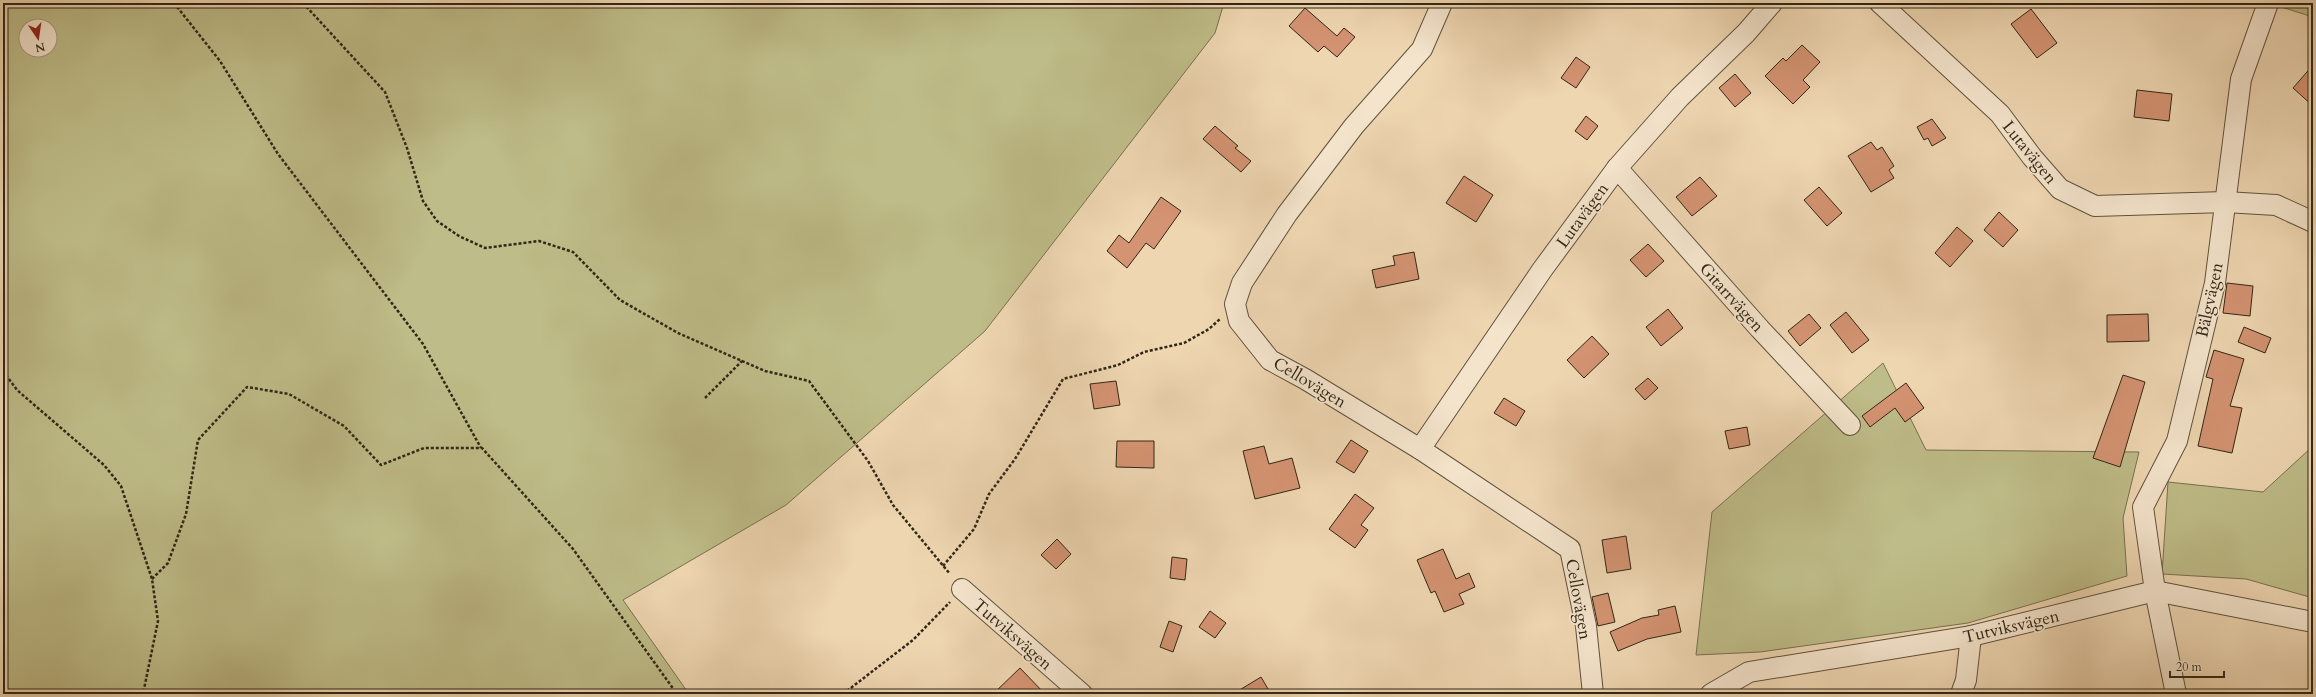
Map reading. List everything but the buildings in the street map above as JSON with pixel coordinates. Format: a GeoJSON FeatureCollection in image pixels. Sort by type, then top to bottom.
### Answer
{"type":"FeatureCollection","features":[{"type":"Feature","properties":{"kind":"street"},"geometry":{"type":"LineString","coordinates":[[1235,304],[1242,283],[1287,214],[1354,126],[1422,49],[1442,3]]}},
{"type":"Feature","properties":{"kind":"street","name":"Lutavägen"},"geometry":{"type":"LineString","coordinates":[[1420,449],[1538,276],[1617,168],[1680,98],[1746,32],[1772,3]]}},
{"type":"Feature","properties":{"kind":"street","name":"Lutavägen"},"geometry":{"type":"LineString","coordinates":[[1880,3],[2000,114],[2032,157],[2060,189],[2095,206],[2225,202],[2276,205],[2313,222]]}},
{"type":"Feature","properties":{"kind":"street","name":"Bälgvägen"},"geometry":{"type":"LineString","coordinates":[[2176,694],[2155,591],[2143,507],[2177,441],[2215,282],[2242,79],[2268,3]]}},
{"type":"Feature","properties":{"kind":"street","name":"Gitarrvägen"},"geometry":{"type":"LineString","coordinates":[[1617,168],[1760,329],[1850,425]]}},
{"type":"Feature","properties":{"kind":"street","name":"Cellovägen"},"geometry":{"type":"LineString","coordinates":[[1235,304],[1239,321],[1270,360],[1305,379],[1420,449],[1570,549],[1586,626],[1592,694]]}},
{"type":"Feature","properties":{"kind":"street","name":"Tutviksvägen"},"geometry":{"type":"LineString","coordinates":[[962,589],[1082,694]]}},
{"type":"Feature","properties":{"kind":"street","name":"Tutviksvägen"},"geometry":{"type":"LineString","coordinates":[[1711,694],[1749,672],[1971,636],[2155,591],[2313,622]]}},
{"type":"Feature","properties":{"kind":"street"},"geometry":{"type":"LineString","coordinates":[[1961,694],[1966,680],[1971,636]]}},
{"type":"Feature","properties":{"kind":"path"},"geometry":{"type":"LineString","coordinates":[[174,3],[220,61],[278,154],[423,344],[482,448],[573,549],[677,694]]}},
{"type":"Feature","properties":{"kind":"path"},"geometry":{"type":"LineString","coordinates":[[303,3],[385,92],[407,148],[423,201],[437,221],[459,236],[485,248],[538,241],[573,252],[620,300],[678,333],[765,371],[809,381],[868,461],[893,505],[962,589],[913,640],[842,694]]}},
{"type":"Feature","properties":{"kind":"path"},"geometry":{"type":"LineString","coordinates":[[943,566],[974,530],[989,494],[1015,459],[1063,379],[1118,365],[1144,352],[1184,343],[1210,329],[1235,304]]}},
{"type":"Feature","properties":{"kind":"path"},"geometry":{"type":"LineString","coordinates":[[705,398],[742,361]]}},
{"type":"Feature","properties":{"kind":"path"},"geometry":{"type":"LineString","coordinates":[[3,371],[17,390],[104,465],[121,486],[152,579],[158,620],[143,694]]}},
{"type":"Feature","properties":{"kind":"path"},"geometry":{"type":"LineString","coordinates":[[152,579],[168,563],[186,514],[198,440],[247,387],[289,394],[344,426],[381,465],[424,448],[482,448]]}},
{"type":"Feature","properties":{"kind":"shaded area"},"geometry":{"type":"Polygon","coordinates":[[[3,3],[1224,3],[1215,33],[985,331],[786,505],[623,600],[689,694],[3,694],[3,3]]]}},
{"type":"Feature","properties":{"kind":"shaded area"},"geometry":{"type":"Polygon","coordinates":[[[2279,3],[2313,3],[2313,17],[2278,6],[2279,3]]]}},
{"type":"Feature","properties":{"kind":"shaded area"},"geometry":{"type":"Polygon","coordinates":[[[1883,363],[1926,450],[2139,452],[2123,518],[2127,576],[1968,623],[1760,652],[1696,655],[1712,512],[1883,363]]]}},
{"type":"Feature","properties":{"kind":"shaded area"},"geometry":{"type":"Polygon","coordinates":[[[2313,446],[2313,598],[2246,579],[2162,574],[2168,482],[2263,492],[2313,446]]]}}]}
